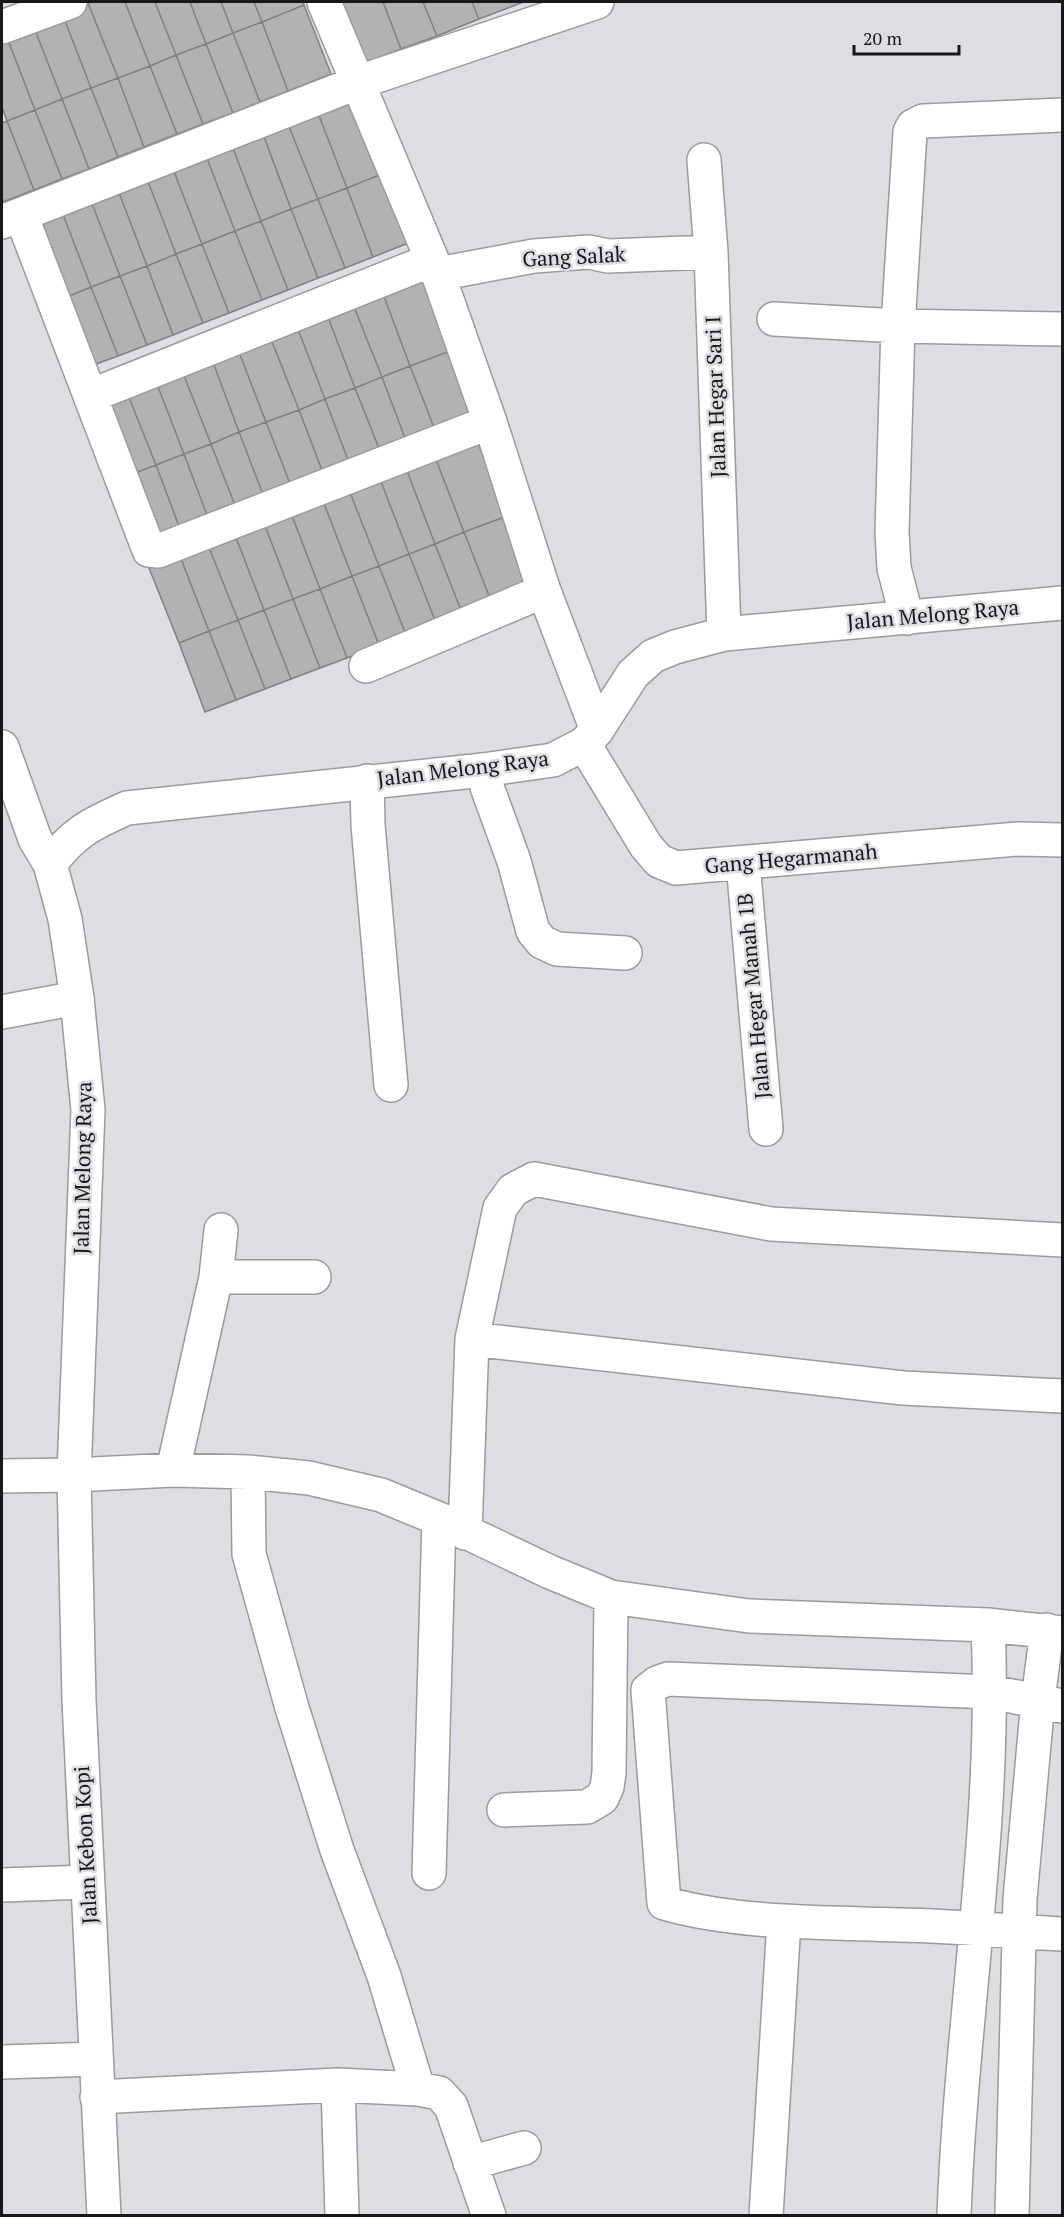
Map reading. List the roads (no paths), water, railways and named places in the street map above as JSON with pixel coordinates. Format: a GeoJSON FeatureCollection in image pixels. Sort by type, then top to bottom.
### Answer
{"type":"FeatureCollection","features":[{"type":"Feature","properties":{"kind":"street"},"geometry":{"type":"LineString","coordinates":[[2,27],[70,2]]}},
{"type":"Feature","properties":{"kind":"street","name":"Gang Hegarmanah"},"geometry":{"type":"LineString","coordinates":[[324,2],[435,267],[490,422],[590,737],[646,846],[659,861],[676,868],[1018,839],[1062,840]]}},
{"type":"Feature","properties":{"kind":"street"},"geometry":{"type":"LineString","coordinates":[[490,422],[153,552],[146,546],[90,396],[11,219],[358,82],[597,2]]}},
{"type":"Feature","properties":{"kind":"street"},"geometry":{"type":"LineString","coordinates":[[907,618],[894,568],[892,532],[898,326],[910,132],[913,126],[922,121],[1062,115]]}},
{"type":"Feature","properties":{"kind":"street","name":"Jalan Hegar Sari I"},"geometry":{"type":"LineString","coordinates":[[704,160],[711,252],[724,634]]}},
{"type":"Feature","properties":{"kind":"street","name":"Gang Salak"},"geometry":{"type":"LineString","coordinates":[[90,396],[435,267],[589,252],[608,256],[711,252]]}},
{"type":"Feature","properties":{"kind":"street"},"geometry":{"type":"LineString","coordinates":[[774,319],[898,326],[1062,329]]}},
{"type":"Feature","properties":{"kind":"street"},"geometry":{"type":"LineString","coordinates":[[366,666],[544,591]]}},
{"type":"Feature","properties":{"kind":"street","name":"Jalan Melong Raya"},"geometry":{"type":"LineString","coordinates":[[50,864],[63,847],[92,823],[127,808],[483,770],[554,760],[590,737],[633,674],[653,656],[675,647],[724,634],[1062,603]]}},
{"type":"Feature","properties":{"kind":"street","name":"Jalan Melong Raya"},"geometry":{"type":"LineString","coordinates":[[2,747],[10,797],[50,864],[65,919],[77,998],[88,1110],[74,1475]]}},
{"type":"Feature","properties":{"kind":"street"},"geometry":{"type":"LineString","coordinates":[[483,770],[514,861],[533,931],[542,942],[557,949],[625,953]]}},
{"type":"Feature","properties":{"kind":"street"},"geometry":{"type":"LineString","coordinates":[[367,781],[368,825],[391,1085]]}},
{"type":"Feature","properties":{"kind":"street","name":"Jalan Hegar Manah 1B"},"geometry":{"type":"LineString","coordinates":[[743,863],[766,1129]]}},
{"type":"Feature","properties":{"kind":"street"},"geometry":{"type":"LineString","coordinates":[[2,1012],[77,998]]}},
{"type":"Feature","properties":{"kind":"street"},"geometry":{"type":"LineString","coordinates":[[429,1873],[452,1526],[472,1339],[500,1208],[513,1190],[534,1179],[771,1224],[1062,1240]]}},
{"type":"Feature","properties":{"kind":"street"},"geometry":{"type":"LineString","coordinates":[[173,1470],[216,1277],[221,1230]]}},
{"type":"Feature","properties":{"kind":"street"},"geometry":{"type":"LineString","coordinates":[[216,1277],[314,1277]]}},
{"type":"Feature","properties":{"kind":"street"},"geometry":{"type":"LineString","coordinates":[[472,1339],[903,1388],[1062,1396]]}},
{"type":"Feature","properties":{"kind":"street"},"geometry":{"type":"LineString","coordinates":[[2,1476],[173,1470],[248,1472],[309,1478],[371,1493],[452,1526],[550,1572],[611,1597],[749,1616],[988,1625],[1055,1631],[1050,1703],[1020,1899],[1012,2216]]}},
{"type":"Feature","properties":{"kind":"street"},"geometry":{"type":"LineString","coordinates":[[248,1472],[249,1554],[252,1565],[309,1763],[337,1850],[384,1976],[418,2089]]}},
{"type":"Feature","properties":{"kind":"street","name":"Jalan Kebon Kopi"},"geometry":{"type":"LineString","coordinates":[[74,1475],[79,1700],[104,2216]]}},
{"type":"Feature","properties":{"kind":"street"},"geometry":{"type":"LineString","coordinates":[[504,1810],[588,1807],[602,1798],[607,1787],[609,1773],[611,1597]]}},
{"type":"Feature","properties":{"kind":"street"},"geometry":{"type":"LineString","coordinates":[[954,2216],[956,2165],[978,1911],[991,1692],[988,1625]]}},
{"type":"Feature","properties":{"kind":"street"},"geometry":{"type":"LineString","coordinates":[[1020,1899],[978,1911],[784,1921],[685,1910],[664,1903],[648,1690],[668,1679],[991,1692],[1050,1703]]}},
{"type":"Feature","properties":{"kind":"street"},"geometry":{"type":"LineString","coordinates":[[2,1885],[87,1882]]}},
{"type":"Feature","properties":{"kind":"street"},"geometry":{"type":"LineString","coordinates":[[978,1911],[1019,1932],[1062,1934]]}},
{"type":"Feature","properties":{"kind":"street"},"geometry":{"type":"LineString","coordinates":[[766,2216],[784,1921]]}},
{"type":"Feature","properties":{"kind":"street"},"geometry":{"type":"LineString","coordinates":[[2,2062],[96,2059]]}},
{"type":"Feature","properties":{"kind":"street"},"geometry":{"type":"LineString","coordinates":[[338,2085],[342,2216]]}},
{"type":"Feature","properties":{"kind":"street"},"geometry":{"type":"LineString","coordinates":[[97,2097],[338,2085],[418,2089],[439,2093],[451,2106],[489,2216]]}},
{"type":"Feature","properties":{"kind":"street"},"geometry":{"type":"LineString","coordinates":[[470,2163],[524,2148]]}}]}
